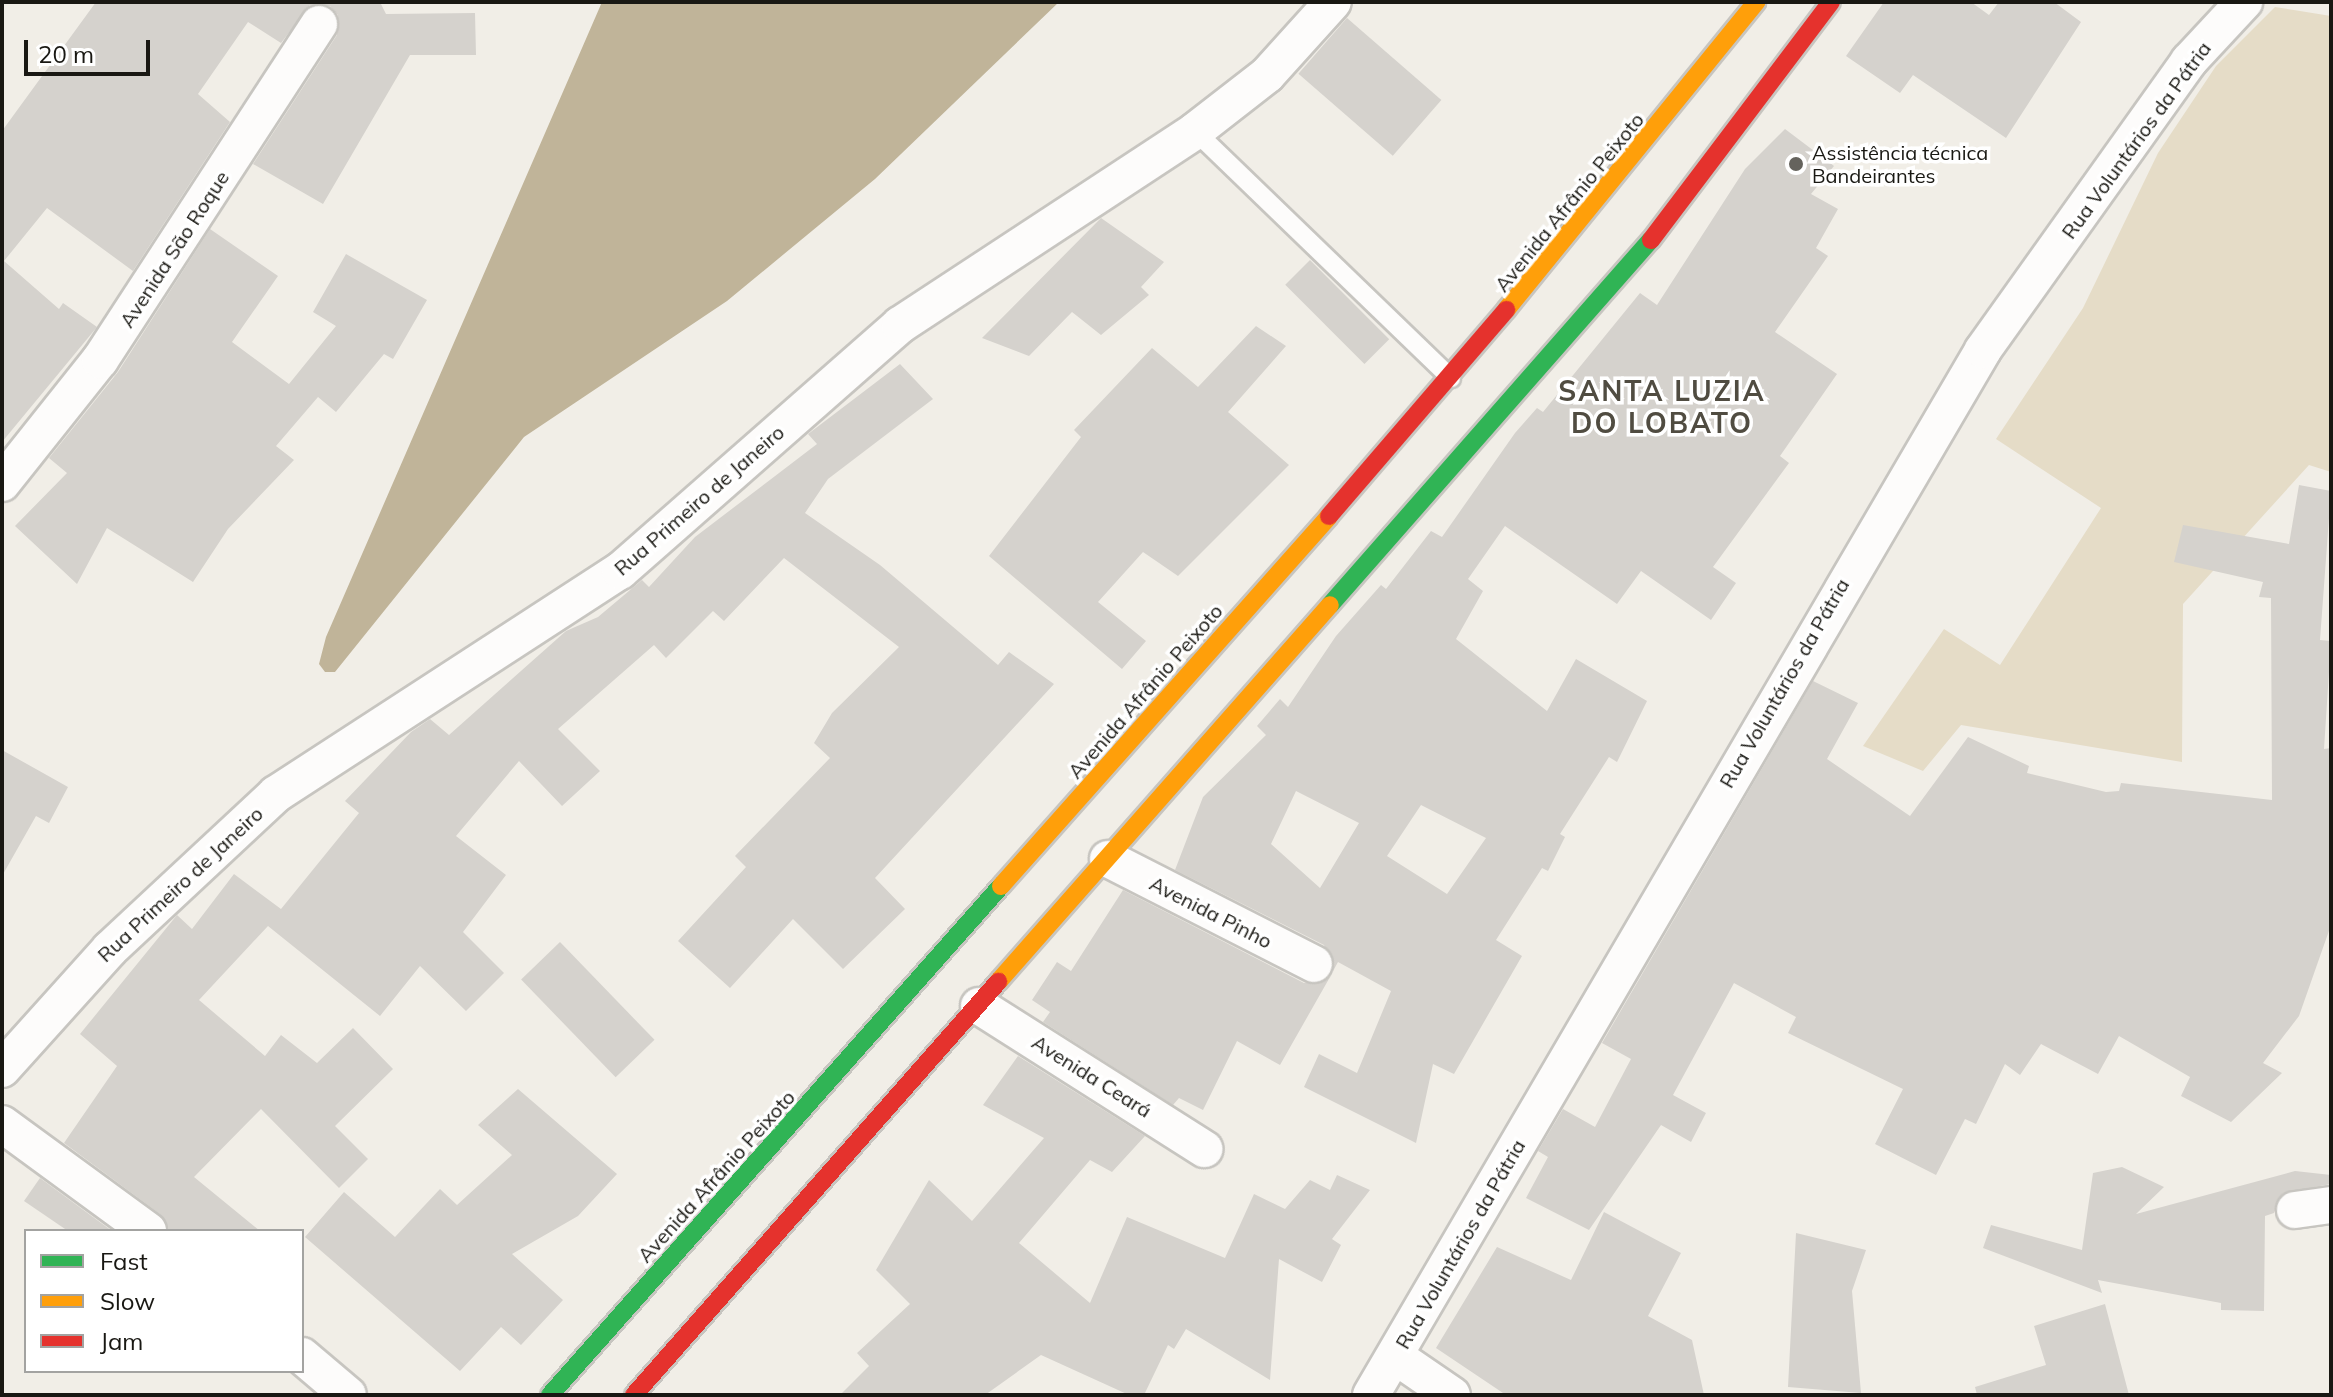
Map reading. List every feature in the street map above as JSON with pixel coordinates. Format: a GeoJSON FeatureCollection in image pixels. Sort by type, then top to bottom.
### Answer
{"type":"FeatureCollection","features":[{"type":"Feature","properties":{"kind":"main road","name":"Avenida Afrânio Peixoto"},"geometry":{"type":"LineString","coordinates":[[550,1395],[1451,378],[1756,2]]}},
{"type":"Feature","properties":{"kind":"main road"},"geometry":{"type":"LineString","coordinates":[[634,1395],[1643,250],[1831,2]]}},
{"type":"Feature","properties":{"kind":"street","name":"Rua Primeiro de Janeiro"},"geometry":{"type":"LineString","coordinates":[[2,1069],[110,949],[276,794],[620,571],[900,325],[1195,131],[1267,75],[1333,2]]}},
{"type":"Feature","properties":{"kind":"street","name":"Rua Voluntários da Pátria"},"geometry":{"type":"LineString","coordinates":[[1371,1395],[1983,350],[2189,61],[2244,2]]}},
{"type":"Feature","properties":{"kind":"street","name":"Avenida São Roque"},"geometry":{"type":"LineString","coordinates":[[2,483],[100,360],[316,13]]}},
{"type":"Feature","properties":{"kind":"street","name":"Avenida Pinho"},"geometry":{"type":"LineString","coordinates":[[1108,859],[1314,964]]}},
{"type":"Feature","properties":{"kind":"street","name":"Avenida Ceará"},"geometry":{"type":"LineString","coordinates":[[979,1006],[1204,1149]]}},
{"type":"Feature","properties":{"kind":"street"},"geometry":{"type":"LineString","coordinates":[[2,1124],[145,1229]]}},
{"type":"Feature","properties":{"kind":"street"},"geometry":{"type":"LineString","coordinates":[[2295,1210],[2331,1205]]}},
{"type":"Feature","properties":{"kind":"street"},"geometry":{"type":"LineString","coordinates":[[1395,1356],[1452,1395]]}},
{"type":"Feature","properties":{"kind":"street"},"geometry":{"type":"LineString","coordinates":[[304,1358],[348,1395]]}},
{"type":"Feature","properties":{"kind":"lane"},"geometry":{"type":"LineString","coordinates":[[1195,131],[1451,378]]}},
{"type":"Feature","properties":{"kind":"shaded area"},"geometry":{"type":"Polygon","coordinates":[[[602,2],[1059,2],[875,179],[727,301],[524,437],[335,672],[325,672],[319,664],[326,637],[602,2]]]}},
{"type":"Feature","properties":{"kind":"shaded area"},"geometry":{"type":"Polygon","coordinates":[[[2275,7],[2331,16],[2331,472],[2309,465],[2183,604],[2182,762],[1961,725],[1923,771],[1863,746],[1944,629],[2000,665],[2101,508],[1996,439],[2083,308],[2158,153],[2216,66],[2275,7]]]}},
{"type":"Feature","properties":{"kind":"building"},"geometry":{"type":"Polygon","coordinates":[[[96,2],[380,2],[386,14],[475,13],[476,55],[410,55],[323,204],[253,164],[337,35],[338,15],[330,6],[310,5],[281,43],[248,22],[198,94],[230,122],[133,271],[47,208],[4,261],[59,309],[63,303],[97,327],[2,442],[2,131],[96,2]]]}},
{"type":"Feature","properties":{"kind":"building"},"geometry":{"type":"Polygon","coordinates":[[[1884,2],[1971,2],[1989,15],[1999,2],[2054,2],[2081,22],[2006,138],[1913,75],[1900,93],[1846,56],[1884,2]]]}},
{"type":"Feature","properties":{"kind":"building"},"geometry":{"type":"Polygon","coordinates":[[[1347,18],[1441,100],[1393,156],[1298,74],[1347,18]]]}},
{"type":"Feature","properties":{"kind":"building"},"geometry":{"type":"Polygon","coordinates":[[[1785,129],[1834,166],[1811,194],[1838,209],[1816,248],[1828,256],[1775,332],[1837,374],[1780,456],[1789,463],[1713,567],[1736,583],[1711,620],[1641,571],[1617,604],[1505,526],[1468,579],[1483,591],[1456,639],[1547,711],[1576,659],[1647,701],[1617,762],[1609,757],[1560,834],[1565,837],[1548,871],[1542,868],[1496,940],[1522,956],[1454,1074],[1433,1064],[1416,1143],[1304,1087],[1319,1054],[1357,1073],[1391,991],[1338,962],[1333,971],[1324,945],[1175,870],[1203,797],[1266,735],[1257,726],[1280,699],[1288,707],[1336,636],[1381,585],[1386,589],[1431,531],[1442,537],[1515,433],[1537,408],[1543,412],[1640,293],[1657,305],[1745,169],[1785,129]],[[1296,791],[1271,844],[1320,888],[1359,823],[1296,791]],[[1421,805],[1387,856],[1447,894],[1486,838],[1421,805]]]}},
{"type":"Feature","properties":{"kind":"building"},"geometry":{"type":"Polygon","coordinates":[[[1101,218],[1164,262],[1141,287],[1149,295],[1101,335],[1072,312],[1029,356],[982,338],[1101,218]]]}},
{"type":"Feature","properties":{"kind":"building"},"geometry":{"type":"Polygon","coordinates":[[[210,229],[278,276],[232,342],[289,384],[336,326],[313,312],[346,254],[427,300],[393,359],[384,354],[336,412],[318,397],[276,446],[294,460],[228,529],[193,582],[107,528],[77,584],[15,526],[67,473],[49,458],[118,372],[210,229]]]}},
{"type":"Feature","properties":{"kind":"building"},"geometry":{"type":"Polygon","coordinates":[[[1310,260],[1389,339],[1364,364],[1285,285],[1310,260]]]}},
{"type":"Feature","properties":{"kind":"building"},"geometry":{"type":"Polygon","coordinates":[[[1256,326],[1286,346],[1228,412],[1289,465],[1178,576],[1143,552],[1098,602],[1146,641],[1122,669],[989,556],[1081,437],[1074,430],[1152,348],[1198,387],[1256,326]]]}},
{"type":"Feature","properties":{"kind":"building"},"geometry":{"type":"Polygon","coordinates":[[[900,364],[933,399],[828,479],[805,513],[880,565],[998,665],[1009,652],[1054,684],[875,878],[905,909],[843,969],[793,919],[730,988],[678,941],[746,867],[735,856],[830,758],[814,743],[832,713],[899,647],[784,558],[724,621],[713,611],[666,658],[654,645],[558,729],[600,771],[562,806],[519,761],[456,836],[506,875],[463,932],[504,973],[466,1011],[420,966],[380,1016],[268,926],[199,1000],[265,1056],[281,1035],[317,1063],[353,1028],[393,1069],[335,1126],[368,1159],[339,1188],[261,1109],[194,1177],[258,1229],[168,1229],[160,1214],[64,1143],[117,1066],[80,1034],[177,915],[192,929],[234,874],[281,909],[359,813],[345,801],[411,732],[430,719],[449,735],[566,631],[598,617],[642,580],[649,587],[695,537],[817,444],[808,434],[900,364]]]}},
{"type":"Feature","properties":{"kind":"building"},"geometry":{"type":"Polygon","coordinates":[[[2299,485],[2331,491],[2320,640],[2331,641],[2324,749],[2331,748],[2331,925],[2299,1016],[2263,1063],[2282,1073],[2231,1122],[2181,1096],[2190,1077],[2119,1036],[2098,1074],[2041,1044],[2020,1075],[2005,1064],[1976,1124],[1965,1119],[1936,1175],[1875,1144],[1903,1089],[1788,1033],[1796,1017],[1734,983],[1673,1095],[1706,1113],[1691,1142],[1661,1125],[1589,1230],[1526,1198],[1548,1157],[1538,1151],[1563,1109],[1595,1127],[1631,1059],[1602,1043],[1813,681],[1858,703],[1827,759],[1910,816],[1968,737],[2029,766],[2027,773],[2106,792],[2119,791],[2121,783],[2272,800],[2271,598],[2259,597],[2263,582],[2174,562],[2183,525],[2289,544],[2299,485]]]}},
{"type":"Feature","properties":{"kind":"building"},"geometry":{"type":"Polygon","coordinates":[[[2,750],[68,787],[49,823],[36,816],[2,876],[2,750]]]}},
{"type":"Feature","properties":{"kind":"building"},"geometry":{"type":"Polygon","coordinates":[[[1123,890],[1304,983],[1330,977],[1280,1065],[1237,1041],[1203,1110],[1179,1098],[1173,1105],[1043,1022],[1050,1012],[1032,1000],[1057,962],[1071,971],[1123,890]]]}},
{"type":"Feature","properties":{"kind":"building"},"geometry":{"type":"Polygon","coordinates":[[[560,942],[654,1040],[616,1077],[521,980],[560,942]]]}},
{"type":"Feature","properties":{"kind":"building"},"geometry":{"type":"Polygon","coordinates":[[[1018,1056],[1145,1136],[1112,1172],[1090,1160],[1019,1243],[1090,1303],[1127,1217],[1225,1258],[1254,1194],[1285,1209],[1310,1180],[1330,1190],[1337,1175],[1370,1190],[1332,1239],[1341,1245],[1322,1282],[1279,1259],[1270,1380],[1186,1329],[1174,1349],[1168,1345],[1144,1395],[1129,1395],[1041,1355],[985,1395],[840,1395],[869,1366],[857,1353],[910,1304],[876,1270],[929,1180],[972,1221],[1044,1138],[983,1105],[1018,1056]]]}},
{"type":"Feature","properties":{"kind":"building"},"geometry":{"type":"Polygon","coordinates":[[[518,1089],[617,1174],[578,1216],[512,1254],[563,1300],[521,1345],[501,1327],[460,1371],[305,1237],[344,1192],[395,1237],[440,1189],[457,1205],[512,1155],[478,1125],[518,1089]]]}},
{"type":"Feature","properties":{"kind":"building"},"geometry":{"type":"Polygon","coordinates":[[[2122,1167],[2164,1187],[2136,1214],[2295,1171],[2331,1175],[2331,1184],[2283,1193],[2274,1213],[2265,1216],[2264,1311],[2221,1310],[2221,1303],[2098,1280],[2102,1293],[1983,1248],[1991,1225],[2082,1250],[2093,1173],[2122,1167]]]}},
{"type":"Feature","properties":{"kind":"building"},"geometry":{"type":"Polygon","coordinates":[[[40,1178],[109,1229],[65,1229],[24,1201],[40,1178]]]}},
{"type":"Feature","properties":{"kind":"building"},"geometry":{"type":"Polygon","coordinates":[[[1604,1212],[1681,1253],[1648,1316],[1692,1340],[1704,1395],[1506,1395],[1436,1348],[1497,1247],[1571,1280],[1604,1212]]]}},
{"type":"Feature","properties":{"kind":"building"},"geometry":{"type":"Polygon","coordinates":[[[1796,1233],[1866,1250],[1852,1291],[1861,1393],[1788,1387],[1796,1233]]]}},
{"type":"Feature","properties":{"kind":"building"},"geometry":{"type":"Polygon","coordinates":[[[2105,1304],[2129,1395],[1977,1395],[1975,1387],[2046,1365],[2034,1326],[2105,1304]]]}},
{"type":"Feature","properties":{"kind":"traffic: fast"},"geometry":{"type":"LineString","coordinates":[[1330,605],[1651,240]]}},
{"type":"Feature","properties":{"kind":"traffic: fast"},"geometry":{"type":"LineString","coordinates":[[550,1395],[1001,886]]}},
{"type":"Feature","properties":{"kind":"traffic: slow"},"geometry":{"type":"LineString","coordinates":[[1506,310],[1756,2]]}},
{"type":"Feature","properties":{"kind":"traffic: slow"},"geometry":{"type":"LineString","coordinates":[[1001,886],[1329,516]]}},
{"type":"Feature","properties":{"kind":"traffic: slow"},"geometry":{"type":"LineString","coordinates":[[998,982],[1330,605]]}},
{"type":"Feature","properties":{"kind":"traffic: jam"},"geometry":{"type":"LineString","coordinates":[[1651,240],[1831,2]]}},
{"type":"Feature","properties":{"kind":"traffic: jam"},"geometry":{"type":"LineString","coordinates":[[1329,516],[1506,310]]}},
{"type":"Feature","properties":{"kind":"traffic: jam"},"geometry":{"type":"LineString","coordinates":[[634,1395],[998,982]]}},
{"type":"Feature","properties":{"kind":"place","name":"Assistência técnica Bandeirantes"},"geometry":{"type":"Point","coordinates":[1796,164]}},
{"type":"Feature","properties":{"kind":"district","name":"SANTA LUZIA DO LOBATO"},"geometry":{"type":"Point","coordinates":[1662,407]}}]}
